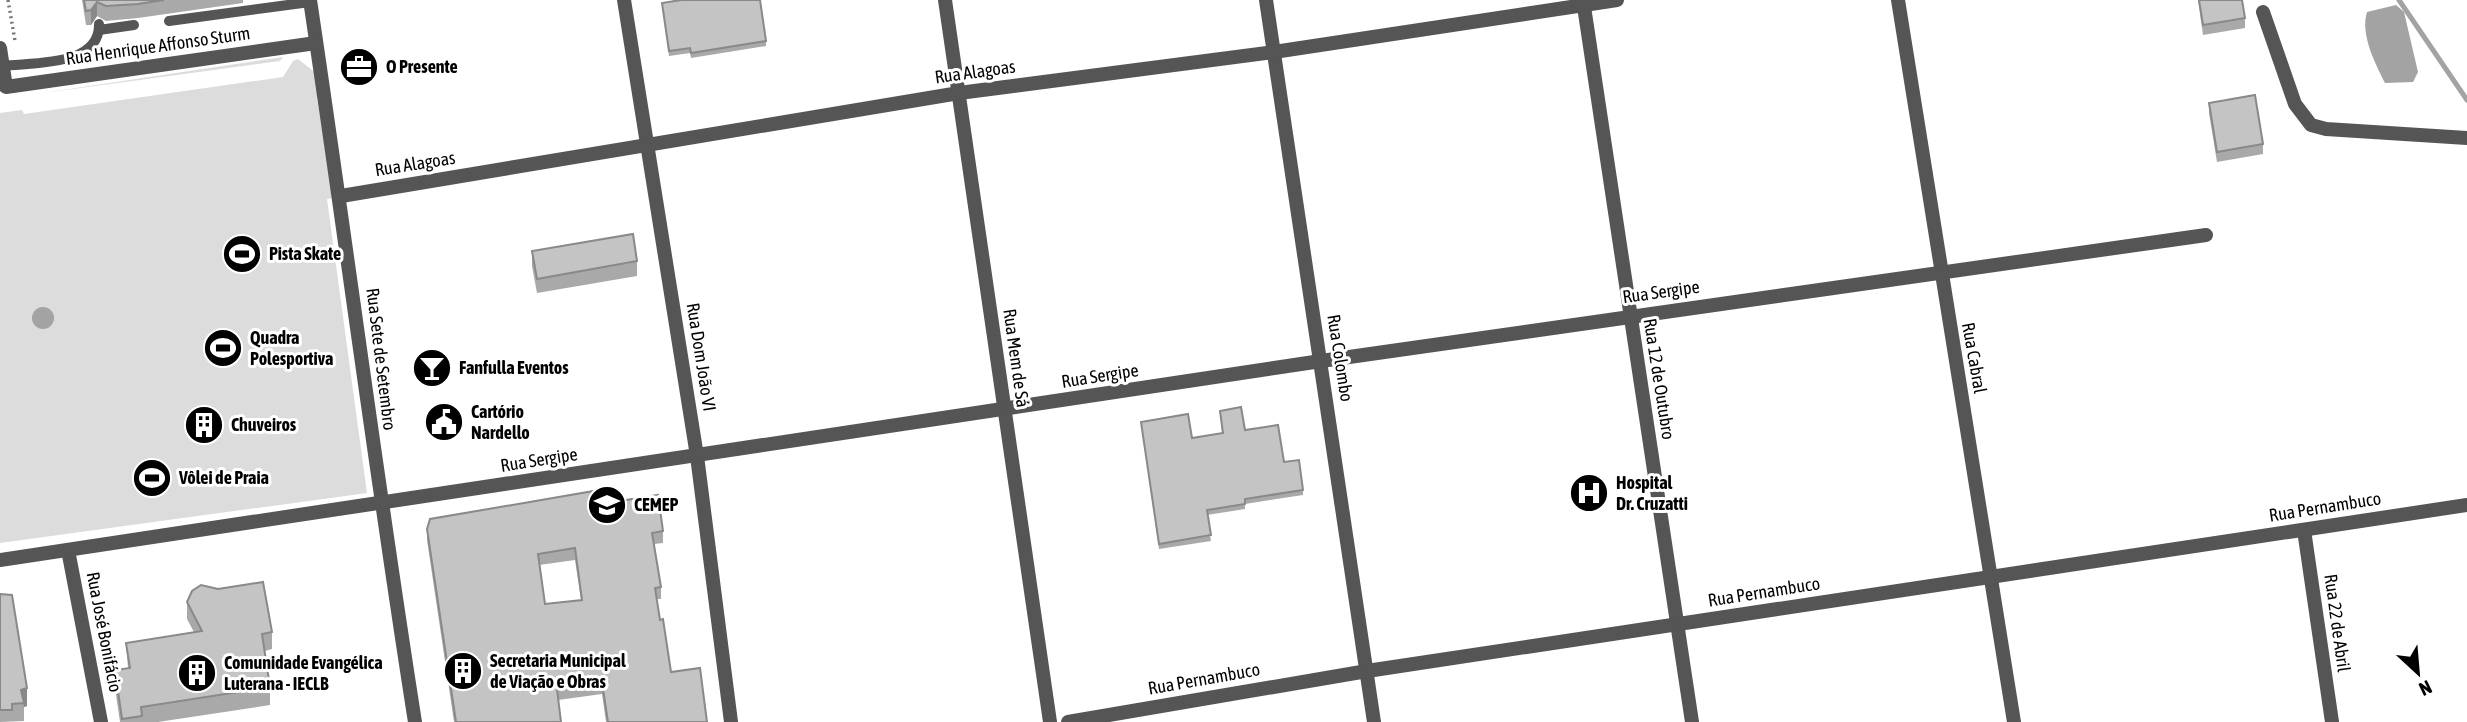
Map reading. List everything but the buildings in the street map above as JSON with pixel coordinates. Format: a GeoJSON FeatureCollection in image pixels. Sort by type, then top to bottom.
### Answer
{"type":"FeatureCollection","features":[{"type":"Feature","properties":{"kind":"street","name":"Rua Dom João VI"},"geometry":{"type":"LineString","coordinates":[[624,0],[697,456],[731,722]]}},
{"type":"Feature","properties":{"kind":"street","name":"Rua Mem de Sá"},"geometry":{"type":"LineString","coordinates":[[944,0],[1050,722]]}},
{"type":"Feature","properties":{"kind":"street","name":"Rua Colombo"},"geometry":{"type":"LineString","coordinates":[[1266,0],[1374,722]]}},
{"type":"Feature","properties":{"kind":"street","name":"Rua Alagoas"},"geometry":{"type":"LineString","coordinates":[[341,196],[959,93],[1274,52],[1583,2],[1617,0]]}},
{"type":"Feature","properties":{"kind":"street","name":"Rua Cabral"},"geometry":{"type":"LineString","coordinates":[[1898,0],[2014,722]]}},
{"type":"Feature","properties":{"kind":"street","name":"Rua Sete de Setembro"},"geometry":{"type":"LineString","coordinates":[[310,1],[341,196],[380,504],[415,722]]}},
{"type":"Feature","properties":{"kind":"street","name":"Rua 12 de Outubro"},"geometry":{"type":"LineString","coordinates":[[1583,2],[1692,722]]}},
{"type":"Feature","properties":{"kind":"street"},"geometry":{"type":"LineString","coordinates":[[2263,12],[2295,104],[2311,125],[2326,130],[2467,138]]}},
{"type":"Feature","properties":{"kind":"street","name":"Rua Henrique Affonso Sturm"},"geometry":{"type":"LineString","coordinates":[[3,91],[316,43]]}},
{"type":"Feature","properties":{"kind":"street"},"geometry":{"type":"LineString","coordinates":[[0,48],[3,91]]}},
{"type":"Feature","properties":{"kind":"street","name":"Rua Sergipe"},"geometry":{"type":"LineString","coordinates":[[0,559],[1321,361],[2206,235]]}},
{"type":"Feature","properties":{"kind":"street","name":"Rua Pernambuco"},"geometry":{"type":"LineString","coordinates":[[1068,722],[1367,671],[2467,505]]}},
{"type":"Feature","properties":{"kind":"street","name":"Rua 22 de Abril"},"geometry":{"type":"LineString","coordinates":[[2304,530],[2332,722]]}},
{"type":"Feature","properties":{"kind":"street","name":"Rua José Bonifácio"},"geometry":{"type":"LineString","coordinates":[[68,550],[101,722]]}},
{"type":"Feature","properties":{"kind":"lane"},"geometry":{"type":"LineString","coordinates":[[169,21],[310,1]]}},
{"type":"Feature","properties":{"kind":"lane"},"geometry":{"type":"LineString","coordinates":[[3,66],[78,55],[95,41],[99,27],[134,25]]}},
{"type":"Feature","properties":{"kind":"shaded area"},"geometry":{"type":"Polygon","coordinates":[[[2396,5],[2404,12],[2418,72],[2413,82],[2385,83],[2373,58],[2365,30],[2367,12],[2396,5]]]}},
{"type":"Feature","properties":{"kind":"shaded area"},"geometry":{"type":"Polygon","coordinates":[[[283,57],[280,61],[36,94],[283,57]]]}},
{"type":"Feature","properties":{"kind":"shaded area"},"geometry":{"type":"Polygon","coordinates":[[[298,59],[317,74],[321,93],[317,98],[333,198],[327,199],[367,493],[0,543],[0,113],[22,110],[24,114],[283,77],[293,61],[298,59]]]}},
{"type":"Feature","properties":{"kind":"shaded area"},"geometry":{"type":"Polygon","coordinates":[[[43,307],[51,310],[54,318],[51,326],[43,329],[35,326],[32,318],[35,310],[43,307]]]}},
{"type":"Feature","properties":{"kind":"waterway"},"geometry":{"type":"LineString","coordinates":[[2399,0],[2467,100]]}},
{"type":"Feature","properties":{"kind":"place","name":"O Presente"},"geometry":{"type":"Point","coordinates":[359,67]}},
{"type":"Feature","properties":{"kind":"place","name":"Pista Skate"},"geometry":{"type":"Point","coordinates":[242,254]}},
{"type":"Feature","properties":{"kind":"place","name":"Quadra Polesportiva"},"geometry":{"type":"Point","coordinates":[223,348]}},
{"type":"Feature","properties":{"kind":"place","name":"Fanfulla Eventos"},"geometry":{"type":"Point","coordinates":[432,368]}},
{"type":"Feature","properties":{"kind":"place","name":"Cartório Nardello"},"geometry":{"type":"Point","coordinates":[444,422]}},
{"type":"Feature","properties":{"kind":"place","name":"Chuveiros"},"geometry":{"type":"Point","coordinates":[204,425]}},
{"type":"Feature","properties":{"kind":"place","name":"Vôlei de Praia"},"geometry":{"type":"Point","coordinates":[152,478]}},
{"type":"Feature","properties":{"kind":"place","name":"Hospital Dr. Cruzatti"},"geometry":{"type":"Point","coordinates":[1589,493]}},
{"type":"Feature","properties":{"kind":"place","name":"CEMEP"},"geometry":{"type":"Point","coordinates":[607,505]}},
{"type":"Feature","properties":{"kind":"place","name":"Secretaria Municipal de Viação e Obras"},"geometry":{"type":"Point","coordinates":[463,671]}},
{"type":"Feature","properties":{"kind":"place","name":"Comunidade Evangélica Luterana - IECLB"},"geometry":{"type":"Point","coordinates":[197,673]}}]}
